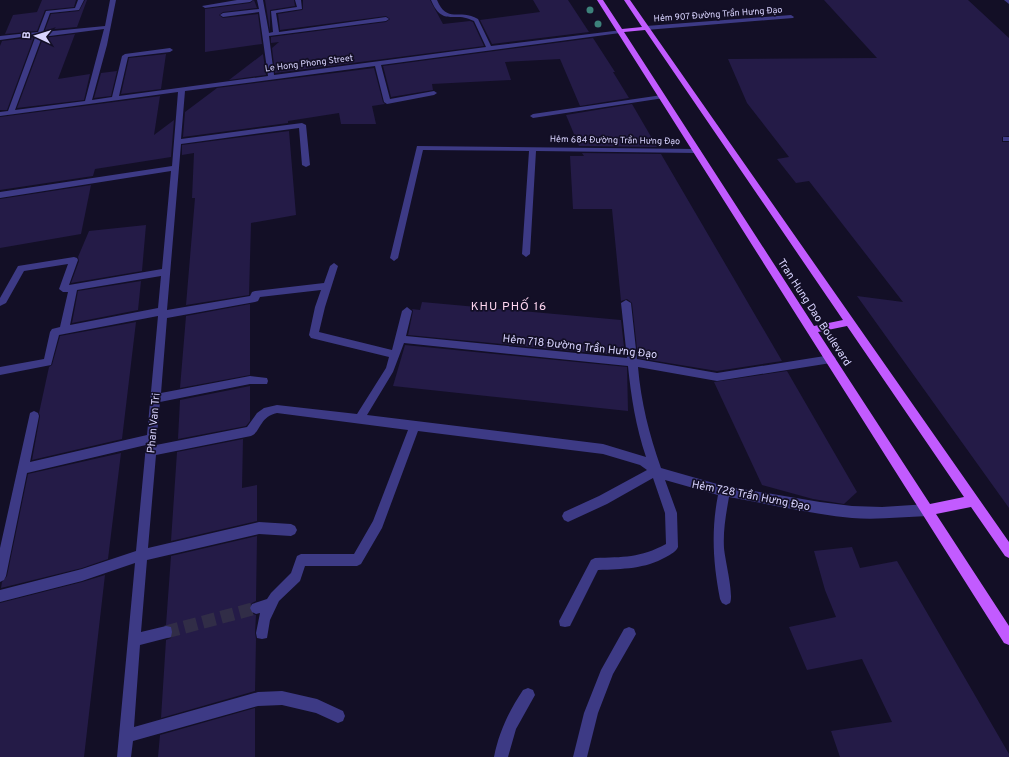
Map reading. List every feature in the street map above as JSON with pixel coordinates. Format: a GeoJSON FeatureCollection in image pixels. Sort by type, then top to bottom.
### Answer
{"type":"FeatureCollection","features":[{"type":"Feature","properties":{"kind":"main road","name":"Tran Hung Dao Boulevard"},"geometry":{"type":"LineString","coordinates":[[600,0],[832,359],[1009,638]]}},
{"type":"Feature","properties":{"kind":"main road","name":"Tran Hung Dao Boulevard"},"geometry":{"type":"LineString","coordinates":[[627,0],[1009,552]]}},
{"type":"Feature","properties":{"kind":"main road"},"geometry":{"type":"LineString","coordinates":[[620,31],[646,28]]}},
{"type":"Feature","properties":{"kind":"main road"},"geometry":{"type":"LineString","coordinates":[[812,330],[850,322]]}},
{"type":"Feature","properties":{"kind":"main road"},"geometry":{"type":"LineString","coordinates":[[928,510],[974,501]]}},
{"type":"Feature","properties":{"kind":"street"},"geometry":{"type":"LineString","coordinates":[[11,112],[48,12],[77,9],[81,0]]}},
{"type":"Feature","properties":{"kind":"street"},"geometry":{"type":"LineString","coordinates":[[88,102],[108,27],[113,0]]}},
{"type":"Feature","properties":{"kind":"street"},"geometry":{"type":"LineString","coordinates":[[205,6],[250,0]]}},
{"type":"Feature","properties":{"kind":"street"},"geometry":{"type":"LineString","coordinates":[[260,0],[271,77]]}},
{"type":"Feature","properties":{"kind":"street"},"geometry":{"type":"LineString","coordinates":[[276,34],[273,12],[300,8],[298,0]]}},
{"type":"Feature","properties":{"kind":"street"},"geometry":{"type":"LineString","coordinates":[[434,0],[442,14],[465,15],[476,20],[489,48]]}},
{"type":"Feature","properties":{"kind":"street"},"geometry":{"type":"LineString","coordinates":[[223,15],[262,10]]}},
{"type":"Feature","properties":{"kind":"street","name":"Hẻm 907 Đường Trần Hưng Đạo"},"geometry":{"type":"LineString","coordinates":[[646,28],[790,17]]}},
{"type":"Feature","properties":{"kind":"street"},"geometry":{"type":"LineString","coordinates":[[266,35],[386,19]]}},
{"type":"Feature","properties":{"kind":"street"},"geometry":{"type":"LineString","coordinates":[[0,38],[108,27]]}},
{"type":"Feature","properties":{"kind":"street","name":"Le Hong Phong Street"},"geometry":{"type":"LineString","coordinates":[[0,114],[620,31]]}},
{"type":"Feature","properties":{"kind":"street"},"geometry":{"type":"LineString","coordinates":[[115,98],[125,56],[170,50]]}},
{"type":"Feature","properties":{"kind":"street"},"geometry":{"type":"LineString","coordinates":[[377,63],[387,102],[434,93]]}},
{"type":"Feature","properties":{"kind":"street","name":"Phan Van Tri"},"geometry":{"type":"LineString","coordinates":[[124,757],[182,89]]}},
{"type":"Feature","properties":{"kind":"street"},"geometry":{"type":"LineString","coordinates":[[533,116],[662,97]]}},
{"type":"Feature","properties":{"kind":"street"},"geometry":{"type":"LineString","coordinates":[[178,142],[302,125],[306,165]]}},
{"type":"Feature","properties":{"kind":"street","name":"Hẻm 684 Đường Trần Hưng Đạo"},"geometry":{"type":"LineString","coordinates":[[394,258],[420,148],[697,151]]}},
{"type":"Feature","properties":{"kind":"street"},"geometry":{"type":"LineString","coordinates":[[526,254],[534,149]]}},
{"type":"Feature","properties":{"kind":"street"},"geometry":{"type":"LineString","coordinates":[[0,195],[175,168]]}},
{"type":"Feature","properties":{"kind":"street"},"geometry":{"type":"LineString","coordinates":[[0,303],[3,301],[21,268],[74,260],[63,289],[166,272]]}},
{"type":"Feature","properties":{"kind":"street"},"geometry":{"type":"LineString","coordinates":[[334,266],[326,286],[314,335],[396,355]]}},
{"type":"Feature","properties":{"kind":"street"},"geometry":{"type":"LineString","coordinates":[[0,371],[48,362],[55,332],[162,313],[255,299],[255,294],[326,286]]}},
{"type":"Feature","properties":{"kind":"street"},"geometry":{"type":"LineString","coordinates":[[64,330],[73,288]]}},
{"type":"Feature","properties":{"kind":"street"},"geometry":{"type":"LineString","coordinates":[[565,620],[595,564],[632,563],[653,558],[672,547],[671,513],[640,419],[633,381],[626,303]]}},
{"type":"Feature","properties":{"kind":"street"},"geometry":{"type":"LineString","coordinates":[[359,420],[396,355],[401,340],[407,311]]}},
{"type":"Feature","properties":{"kind":"street","name":"Hẻm 718 Đường Trần Hưng Đạo"},"geometry":{"type":"LineString","coordinates":[[401,340],[631,362],[716,377],[832,359]]}},
{"type":"Feature","properties":{"kind":"street"},"geometry":{"type":"LineString","coordinates":[[155,399],[250,380],[263,381]]}},
{"type":"Feature","properties":{"kind":"street","name":"Hẻm 728 Trần Hưng Đạo"},"geometry":{"type":"LineString","coordinates":[[151,451],[251,431],[258,417],[269,410],[277,409],[603,449],[643,462],[656,471],[686,482],[798,505],[852,512],[882,513],[928,510]]}},
{"type":"Feature","properties":{"kind":"street"},"geometry":{"type":"LineString","coordinates":[[0,576],[34,416]]}},
{"type":"Feature","properties":{"kind":"street"},"geometry":{"type":"LineString","coordinates":[[262,633],[264,620],[271,604],[275,597],[296,576],[301,560],[357,560],[378,524],[414,427]]}},
{"type":"Feature","properties":{"kind":"street"},"geometry":{"type":"LineString","coordinates":[[23,469],[152,439]]}},
{"type":"Feature","properties":{"kind":"street"},"geometry":{"type":"LineString","coordinates":[[568,516],[603,500],[656,471]]}},
{"type":"Feature","properties":{"kind":"street"},"geometry":{"type":"LineString","coordinates":[[724,491],[717,539],[719,568],[726,599]]}},
{"type":"Feature","properties":{"kind":"street"},"geometry":{"type":"LineString","coordinates":[[0,596],[82,575],[142,555],[259,528],[291,530]]}},
{"type":"Feature","properties":{"kind":"street"},"geometry":{"type":"LineString","coordinates":[[256,608],[271,604]]}},
{"type":"Feature","properties":{"kind":"street"},"geometry":{"type":"LineString","coordinates":[[134,640],[166,632]]}},
{"type":"Feature","properties":{"kind":"street"},"geometry":{"type":"LineString","coordinates":[[580,757],[593,706],[608,670],[629,634]]}},
{"type":"Feature","properties":{"kind":"street"},"geometry":{"type":"LineString","coordinates":[[500,757],[513,717],[528,695]]}},
{"type":"Feature","properties":{"kind":"street"},"geometry":{"type":"LineString","coordinates":[[126,736],[258,699],[282,698],[317,706],[338,716]]}},
{"type":"Feature","properties":{"kind":"building"},"geometry":{"type":"Polygon","coordinates":[[[42,0],[76,0],[74,7],[45,10],[37,31],[5,34],[13,15],[37,12],[42,0]]]}},
{"type":"Feature","properties":{"kind":"building"},"geometry":{"type":"Polygon","coordinates":[[[85,0],[87,0],[77,27],[45,30],[51,14],[79,11],[85,0]]]}},
{"type":"Feature","properties":{"kind":"building"},"geometry":{"type":"Polygon","coordinates":[[[254,0],[257,8],[223,12],[219,15],[223,18],[258,14],[262,44],[205,52],[205,9],[250,3],[254,0]]]}},
{"type":"Feature","properties":{"kind":"building"},"geometry":{"type":"Polygon","coordinates":[[[265,0],[294,0],[295,6],[270,10],[270,31],[265,0]]]}},
{"type":"Feature","properties":{"kind":"building"},"geometry":{"type":"Polygon","coordinates":[[[303,0],[430,0],[443,24],[473,22],[484,46],[275,73],[272,48],[279,42],[271,43],[271,37],[386,22],[390,19],[386,16],[280,30],[278,14],[302,10],[303,0]]]}},
{"type":"Feature","properties":{"kind":"building"},"geometry":{"type":"Polygon","coordinates":[[[533,0],[568,0],[589,32],[492,44],[480,20],[540,12],[533,0]]]}},
{"type":"Feature","properties":{"kind":"building"},"geometry":{"type":"Polygon","coordinates":[[[824,0],[968,0],[1009,38],[1009,136],[1002,137],[1002,142],[1009,142],[1009,508],[857,296],[903,302],[809,181],[796,183],[777,159],[789,157],[747,103],[728,59],[877,58],[824,0]]]}},
{"type":"Feature","properties":{"kind":"building"},"geometry":{"type":"Polygon","coordinates":[[[75,34],[58,79],[90,74],[84,100],[17,108],[43,38],[75,34]]]}},
{"type":"Feature","properties":{"kind":"building"},"geometry":{"type":"Polygon","coordinates":[[[34,37],[7,110],[0,110],[0,46],[2,41],[34,37]]]}},
{"type":"Feature","properties":{"kind":"building"},"geometry":{"type":"Polygon","coordinates":[[[593,38],[615,72],[613,72],[629,98],[580,106],[560,59],[505,62],[511,80],[432,84],[433,90],[391,97],[383,66],[593,38]]]}},
{"type":"Feature","properties":{"kind":"building"},"geometry":{"type":"Polygon","coordinates":[[[166,54],[161,89],[121,94],[129,58],[166,54]]]}},
{"type":"Feature","properties":{"kind":"building"},"geometry":{"type":"Polygon","coordinates":[[[263,54],[266,75],[229,80],[263,54]]]}},
{"type":"Feature","properties":{"kind":"building"},"geometry":{"type":"Polygon","coordinates":[[[374,68],[383,102],[385,104],[372,106],[376,124],[341,124],[339,113],[288,121],[288,123],[183,137],[185,112],[217,88],[374,68]]]}},
{"type":"Feature","properties":{"kind":"building"},"geometry":{"type":"Polygon","coordinates":[[[117,71],[111,96],[94,98],[101,73],[117,71]]]}},
{"type":"Feature","properties":{"kind":"building"},"geometry":{"type":"Polygon","coordinates":[[[160,96],[154,135],[174,120],[171,157],[95,169],[93,176],[0,190],[0,117],[160,96]]]}},
{"type":"Feature","properties":{"kind":"building"},"geometry":{"type":"Polygon","coordinates":[[[632,104],[657,147],[579,146],[566,115],[632,104]]]}},
{"type":"Feature","properties":{"kind":"building"},"geometry":{"type":"Polygon","coordinates":[[[289,131],[296,215],[251,223],[249,295],[186,305],[195,198],[192,198],[194,153],[182,155],[182,145],[289,131]]]}},
{"type":"Feature","properties":{"kind":"building"},"geometry":{"type":"Polygon","coordinates":[[[582,153],[661,154],[782,361],[717,371],[638,358],[632,303],[627,299],[621,301],[612,209],[573,209],[570,156],[584,156],[582,153]]]}},
{"type":"Feature","properties":{"kind":"building"},"geometry":{"type":"Polygon","coordinates":[[[91,185],[81,234],[0,248],[0,199],[91,185]]]}},
{"type":"Feature","properties":{"kind":"building"},"geometry":{"type":"Polygon","coordinates":[[[146,225],[142,271],[71,283],[79,261],[78,257],[89,231],[146,225]]]}},
{"type":"Feature","properties":{"kind":"building"},"geometry":{"type":"Polygon","coordinates":[[[141,281],[138,310],[72,323],[78,291],[141,281]]]}},
{"type":"Feature","properties":{"kind":"building"},"geometry":{"type":"Polygon","coordinates":[[[422,302],[621,320],[625,356],[408,335],[413,311],[412,309],[420,310],[422,302]]]}},
{"type":"Feature","properties":{"kind":"building"},"geometry":{"type":"Polygon","coordinates":[[[250,304],[250,375],[180,388],[186,316],[250,304]]]}},
{"type":"Feature","properties":{"kind":"building"},"geometry":{"type":"Polygon","coordinates":[[[136,322],[122,439],[32,460],[40,416],[39,413],[49,367],[52,365],[60,336],[136,322]]]}},
{"type":"Feature","properties":{"kind":"building"},"geometry":{"type":"Polygon","coordinates":[[[405,345],[627,367],[628,411],[393,386],[405,345]]]}},
{"type":"Feature","properties":{"kind":"building"},"geometry":{"type":"Polygon","coordinates":[[[787,371],[857,492],[844,504],[813,499],[762,485],[714,382],[787,371]]]}},
{"type":"Feature","properties":{"kind":"building"},"geometry":{"type":"Polygon","coordinates":[[[250,386],[250,421],[246,426],[178,439],[180,400],[250,386]]]}},
{"type":"Feature","properties":{"kind":"building"},"geometry":{"type":"Polygon","coordinates":[[[243,439],[242,488],[257,485],[257,521],[171,541],[177,452],[243,439]]]}},
{"type":"Feature","properties":{"kind":"building"},"geometry":{"type":"Polygon","coordinates":[[[121,453],[108,559],[82,568],[1,588],[2,582],[7,576],[28,474],[121,453]]]}},
{"type":"Feature","properties":{"kind":"building"},"geometry":{"type":"Polygon","coordinates":[[[257,536],[256,601],[249,607],[251,613],[256,615],[255,691],[161,718],[166,640],[171,638],[173,632],[172,627],[166,625],[171,556],[257,536]]]}},
{"type":"Feature","properties":{"kind":"building"},"geometry":{"type":"Polygon","coordinates":[[[852,547],[860,568],[897,561],[1009,754],[1009,757],[840,757],[831,731],[892,722],[862,659],[807,670],[789,627],[836,617],[825,590],[814,551],[852,547]]]}},
{"type":"Feature","properties":{"kind":"building"},"geometry":{"type":"Polygon","coordinates":[[[105,575],[84,757],[0,757],[0,603],[105,575]]]}},
{"type":"Feature","properties":{"kind":"building"},"geometry":{"type":"Polygon","coordinates":[[[255,708],[255,757],[158,757],[160,735],[255,708]]]}},
{"type":"Feature","properties":{"kind":"tunnel"},"geometry":{"type":"LineString","coordinates":[[166,632],[256,608]]}},
{"type":"Feature","properties":{"kind":"district","name":"KHU PHỐ 16"},"geometry":{"type":"Point","coordinates":[509,306]}}]}
